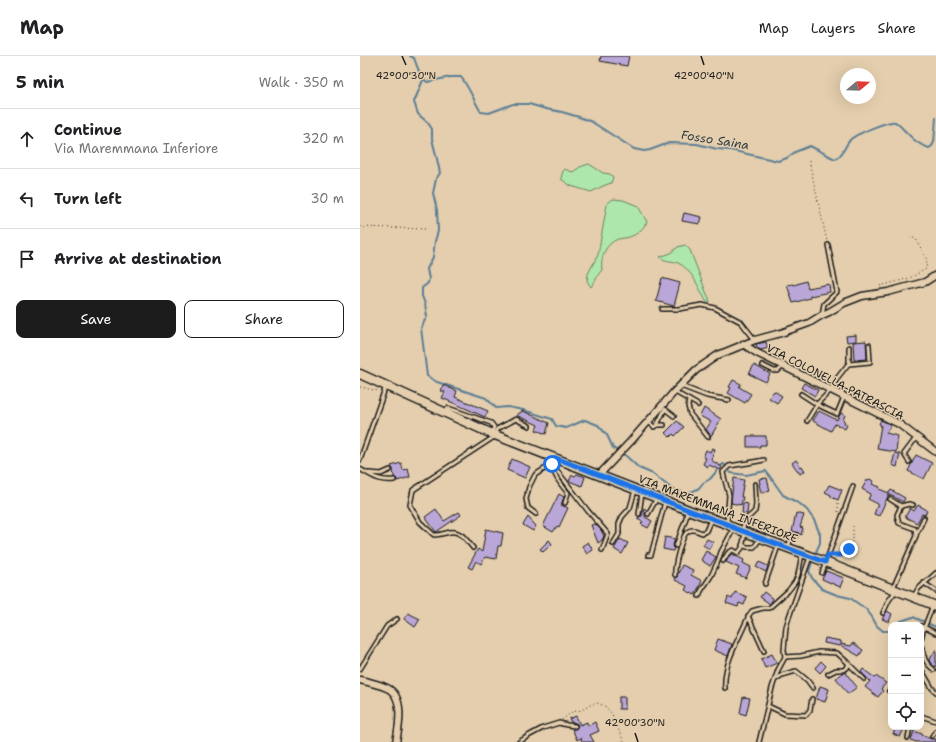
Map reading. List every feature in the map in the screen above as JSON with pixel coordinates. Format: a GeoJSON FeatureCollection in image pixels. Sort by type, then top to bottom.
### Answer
{"type":"FeatureCollection","features":[{"type":"Feature","properties":{"kind":"main road","name":"VIA MAREMMANA INFERIORE"},"geometry":{"type":"LineString","coordinates":[[360,374],[385,389],[446,413],[553,462],[639,490],[730,526],[816,557],[847,571],[935,605]]}},
{"type":"Feature","properties":{"kind":"street"},"geometry":{"type":"LineString","coordinates":[[599,476],[680,385],[696,370],[718,355],[743,344],[809,323],[844,303],[862,296],[888,292],[925,282],[936,275]]}},
{"type":"Feature","properties":{"kind":"street","name":"VIA COLONELLA-PATRASCIA"},"geometry":{"type":"LineString","coordinates":[[743,344],[757,354],[845,397],[878,415],[899,424],[936,452]]}},
{"type":"Feature","properties":{"kind":"street"},"geometry":{"type":"LineString","coordinates":[[360,681],[388,688],[393,693],[400,710],[396,742]]}},
{"type":"Feature","properties":{"kind":"lane"},"geometry":{"type":"LineString","coordinates":[[822,315],[824,304],[837,292],[828,246]]}},
{"type":"Feature","properties":{"kind":"lane"},"geometry":{"type":"LineString","coordinates":[[662,309],[680,309],[702,305],[714,308],[741,322],[755,340]]}},
{"type":"Feature","properties":{"kind":"lane"},"geometry":{"type":"LineString","coordinates":[[848,364],[870,362],[870,345]]}},
{"type":"Feature","properties":{"kind":"lane"},"geometry":{"type":"LineString","coordinates":[[807,421],[818,404],[831,390],[838,377],[848,364],[849,347]]}},
{"type":"Feature","properties":{"kind":"lane"},"geometry":{"type":"LineString","coordinates":[[762,365],[774,371],[778,371],[783,366]]}},
{"type":"Feature","properties":{"kind":"lane"},"geometry":{"type":"LineString","coordinates":[[680,385],[708,396],[730,400]]}},
{"type":"Feature","properties":{"kind":"lane"},"geometry":{"type":"LineString","coordinates":[[360,460],[385,389]]}},
{"type":"Feature","properties":{"kind":"lane"},"geometry":{"type":"LineString","coordinates":[[674,392],[698,405]]}},
{"type":"Feature","properties":{"kind":"lane"},"geometry":{"type":"LineString","coordinates":[[800,394],[837,414],[845,397]]}},
{"type":"Feature","properties":{"kind":"lane"},"geometry":{"type":"LineString","coordinates":[[689,400],[688,406],[690,414],[708,436]]}},
{"type":"Feature","properties":{"kind":"lane"},"geometry":{"type":"LineString","coordinates":[[657,425],[665,409],[674,416]]}},
{"type":"Feature","properties":{"kind":"lane"},"geometry":{"type":"LineString","coordinates":[[473,548],[462,534],[452,531],[434,535],[420,522],[410,505],[413,490],[494,435],[497,429],[516,419],[529,426]]}},
{"type":"Feature","properties":{"kind":"lane"},"geometry":{"type":"LineString","coordinates":[[648,421],[654,427],[657,425],[664,425]]}},
{"type":"Feature","properties":{"kind":"lane"},"geometry":{"type":"LineString","coordinates":[[909,462],[904,454],[916,438]]}},
{"type":"Feature","properties":{"kind":"lane"},"geometry":{"type":"LineString","coordinates":[[699,596],[718,561],[730,526],[729,495],[723,472],[729,466],[764,460]]}},
{"type":"Feature","properties":{"kind":"lane"},"geometry":{"type":"LineString","coordinates":[[553,462],[552,468],[559,482],[568,493],[566,503]]}},
{"type":"Feature","properties":{"kind":"lane"},"geometry":{"type":"LineString","coordinates":[[536,514],[528,508],[526,499],[529,487],[535,475],[553,462]]}},
{"type":"Feature","properties":{"kind":"lane"},"geometry":{"type":"LineString","coordinates":[[553,462],[588,511],[608,534],[602,550]]}},
{"type":"Feature","properties":{"kind":"lane"},"geometry":{"type":"LineString","coordinates":[[360,469],[378,479],[387,481],[394,480]]}},
{"type":"Feature","properties":{"kind":"lane"},"geometry":{"type":"LineString","coordinates":[[367,473],[381,474],[390,470]]}},
{"type":"Feature","properties":{"kind":"lane"},"geometry":{"type":"LineString","coordinates":[[723,561],[728,552],[732,550],[738,553],[742,548],[746,519],[755,511],[755,484]]}},
{"type":"Feature","properties":{"kind":"lane"},"geometry":{"type":"LineString","coordinates":[[759,742],[772,688],[778,670],[785,656],[784,650],[788,617],[816,557],[853,486]]}},
{"type":"Feature","properties":{"kind":"lane"},"geometry":{"type":"LineString","coordinates":[[639,490],[639,514]]}},
{"type":"Feature","properties":{"kind":"lane"},"geometry":{"type":"LineString","coordinates":[[613,544],[619,534],[619,524],[622,517],[630,508],[639,490]]}},
{"type":"Feature","properties":{"kind":"lane"},"geometry":{"type":"LineString","coordinates":[[648,514],[662,499]]}},
{"type":"Feature","properties":{"kind":"lane"},"geometry":{"type":"LineString","coordinates":[[648,555],[651,555],[662,499]]}},
{"type":"Feature","properties":{"kind":"lane"},"geometry":{"type":"LineString","coordinates":[[890,499],[901,506],[908,504],[913,505]]}},
{"type":"Feature","properties":{"kind":"lane"},"geometry":{"type":"LineString","coordinates":[[901,506],[897,515],[899,523],[915,529],[916,536]]}},
{"type":"Feature","properties":{"kind":"lane"},"geometry":{"type":"LineString","coordinates":[[676,546],[688,510]]}},
{"type":"Feature","properties":{"kind":"lane"},"geometry":{"type":"LineString","coordinates":[[675,575],[674,570],[676,560],[683,537],[688,532],[693,530],[702,532],[706,531],[711,518]]}},
{"type":"Feature","properties":{"kind":"lane"},"geometry":{"type":"LineString","coordinates":[[883,613],[895,589],[924,518]]}},
{"type":"Feature","properties":{"kind":"lane"},"geometry":{"type":"LineString","coordinates":[[788,547],[792,536],[796,535]]}},
{"type":"Feature","properties":{"kind":"lane"},"geometry":{"type":"LineString","coordinates":[[742,545],[754,547],[761,537]]}},
{"type":"Feature","properties":{"kind":"lane"},"geometry":{"type":"LineString","coordinates":[[766,584],[778,544]]}},
{"type":"Feature","properties":{"kind":"lane"},"geometry":{"type":"LineString","coordinates":[[816,557],[825,566],[822,573]]}},
{"type":"Feature","properties":{"kind":"lane"},"geometry":{"type":"LineString","coordinates":[[725,688],[724,678],[728,663],[748,616],[752,611],[769,608],[788,590],[798,576],[816,557]]}},
{"type":"Feature","properties":{"kind":"lane"},"geometry":{"type":"LineString","coordinates":[[914,596],[918,589],[936,573]]}},
{"type":"Feature","properties":{"kind":"lane"},"geometry":{"type":"LineString","coordinates":[[924,583],[936,591]]}},
{"type":"Feature","properties":{"kind":"lane"},"geometry":{"type":"LineString","coordinates":[[924,624],[935,605]]}},
{"type":"Feature","properties":{"kind":"lane"},"geometry":{"type":"LineString","coordinates":[[748,616],[764,651]]}},
{"type":"Feature","properties":{"kind":"lane"},"geometry":{"type":"LineString","coordinates":[[360,669],[387,626],[397,619]]}},
{"type":"Feature","properties":{"kind":"lane"},"geometry":{"type":"LineString","coordinates":[[924,627],[936,633]]}},
{"type":"Feature","properties":{"kind":"lane"},"geometry":{"type":"LineString","coordinates":[[785,656],[801,656],[818,652],[837,653],[864,679]]}},
{"type":"Feature","properties":{"kind":"lane"},"geometry":{"type":"LineString","coordinates":[[924,658],[928,665],[934,670]]}},
{"type":"Feature","properties":{"kind":"lane"},"geometry":{"type":"LineString","coordinates":[[828,674],[836,670],[843,670],[847,668],[849,664]]}},
{"type":"Feature","properties":{"kind":"lane"},"geometry":{"type":"LineString","coordinates":[[776,679],[782,675],[796,671],[807,680],[813,688]]}},
{"type":"Feature","properties":{"kind":"lane"},"geometry":{"type":"LineString","coordinates":[[924,674],[936,692]]}},
{"type":"Feature","properties":{"kind":"lane"},"geometry":{"type":"LineString","coordinates":[[768,706],[785,714],[806,715],[810,710],[812,699]]}},
{"type":"Feature","properties":{"kind":"lane"},"geometry":{"type":"LineString","coordinates":[[924,718],[936,721]]}},
{"type":"Feature","properties":{"kind":"lane"},"geometry":{"type":"LineString","coordinates":[[519,742],[543,728],[559,723],[575,726]]}},
{"type":"Feature","properties":{"kind":"lane"},"geometry":{"type":"LineString","coordinates":[[908,738],[909,730]]}},
{"type":"Feature","properties":{"kind":"lane"},"geometry":{"type":"LineString","coordinates":[[932,736],[936,731]]}},
{"type":"Feature","properties":{"kind":"path"},"geometry":{"type":"LineString","coordinates":[[810,161],[828,246]]}},
{"type":"Feature","properties":{"kind":"path"},"geometry":{"type":"LineString","coordinates":[[360,227],[428,229]]}},
{"type":"Feature","properties":{"kind":"path"},"geometry":{"type":"LineString","coordinates":[[878,287],[910,278],[926,269],[927,260],[916,239],[908,236]]}},
{"type":"Feature","properties":{"kind":"path"},"geometry":{"type":"LineString","coordinates":[[360,387],[385,389]]}},
{"type":"Feature","properties":{"kind":"path"},"geometry":{"type":"LineString","coordinates":[[816,557],[841,555],[849,549],[853,540],[853,526]]}},
{"type":"Feature","properties":{"kind":"path"},"geometry":{"type":"LineString","coordinates":[[559,723],[572,712],[582,710],[597,703],[605,706],[612,714],[624,742]]}},
{"type":"Feature","properties":{"kind":"green space"},"geometry":{"type":"Polygon","coordinates":[[[589,164],[603,173],[610,174],[613,177],[611,183],[591,192],[571,186],[561,179],[564,169],[573,172],[580,167],[589,164]]]}},
{"type":"Feature","properties":{"kind":"green space"},"geometry":{"type":"Polygon","coordinates":[[[613,199],[623,200],[638,206],[647,222],[636,234],[618,239],[610,244],[604,252],[602,270],[591,287],[587,281],[588,274],[598,255],[607,204],[613,199]]]}},
{"type":"Feature","properties":{"kind":"green space"},"geometry":{"type":"Polygon","coordinates":[[[685,245],[690,250],[710,303],[706,301],[695,280],[683,266],[678,263],[664,260],[660,257],[671,253],[678,247],[685,245]]]}},
{"type":"Feature","properties":{"kind":"building"},"geometry":{"type":"Polygon","coordinates":[[[601,56],[629,56],[627,66],[600,61],[601,56]]]}},
{"type":"Feature","properties":{"kind":"building"},"geometry":{"type":"Polygon","coordinates":[[[684,213],[702,217],[700,224],[682,221],[684,213]]]}},
{"type":"Feature","properties":{"kind":"building"},"geometry":{"type":"Polygon","coordinates":[[[662,278],[680,283],[674,306],[656,301],[662,278]]]}},
{"type":"Feature","properties":{"kind":"building"},"geometry":{"type":"Polygon","coordinates":[[[806,281],[808,288],[829,284],[830,292],[810,296],[810,298],[793,303],[787,285],[794,285],[806,281]]]}},
{"type":"Feature","properties":{"kind":"building"},"geometry":{"type":"Polygon","coordinates":[[[856,335],[856,341],[847,342],[846,336],[856,335]]]}},
{"type":"Feature","properties":{"kind":"building"},"geometry":{"type":"Polygon","coordinates":[[[866,341],[867,359],[854,360],[853,342],[866,341]]]}},
{"type":"Feature","properties":{"kind":"building"},"geometry":{"type":"Polygon","coordinates":[[[766,342],[768,348],[761,350],[757,348],[756,344],[766,342]]]}},
{"type":"Feature","properties":{"kind":"building"},"geometry":{"type":"Polygon","coordinates":[[[754,365],[770,374],[766,382],[749,374],[754,365]]]}},
{"type":"Feature","properties":{"kind":"building"},"geometry":{"type":"Polygon","coordinates":[[[733,380],[741,384],[739,387],[751,394],[745,403],[728,393],[731,388],[729,387],[733,380]]]}},
{"type":"Feature","properties":{"kind":"building"},"geometry":{"type":"Polygon","coordinates":[[[804,383],[818,390],[815,396],[801,388],[804,383]]]}},
{"type":"Feature","properties":{"kind":"building"},"geometry":{"type":"Polygon","coordinates":[[[443,385],[457,391],[455,397],[488,411],[485,417],[442,398],[445,392],[441,391],[443,385]]]}},
{"type":"Feature","properties":{"kind":"building"},"geometry":{"type":"Polygon","coordinates":[[[774,391],[782,396],[777,403],[769,398],[774,391]]]}},
{"type":"Feature","properties":{"kind":"building"},"geometry":{"type":"Polygon","coordinates":[[[704,408],[721,419],[711,436],[706,429],[711,422],[700,416],[704,408]]]}},
{"type":"Feature","properties":{"kind":"building"},"geometry":{"type":"Polygon","coordinates":[[[523,411],[549,423],[546,434],[536,430],[538,425],[516,415],[523,411]]]}},
{"type":"Feature","properties":{"kind":"building"},"geometry":{"type":"Polygon","coordinates":[[[819,411],[837,420],[841,413],[845,415],[843,420],[845,422],[844,424],[847,425],[845,429],[835,424],[831,431],[813,421],[819,411]]]}},
{"type":"Feature","properties":{"kind":"building"},"geometry":{"type":"Polygon","coordinates":[[[881,420],[891,425],[886,433],[898,436],[896,452],[877,449],[881,425],[879,424],[881,420]]]}},
{"type":"Feature","properties":{"kind":"building"},"geometry":{"type":"Polygon","coordinates":[[[677,421],[684,427],[675,436],[673,434],[670,437],[665,433],[677,421]]]}},
{"type":"Feature","properties":{"kind":"building"},"geometry":{"type":"Polygon","coordinates":[[[747,436],[766,436],[766,445],[760,445],[760,447],[747,447],[747,436]]]}},
{"type":"Feature","properties":{"kind":"building"},"geometry":{"type":"Polygon","coordinates":[[[712,448],[715,449],[711,460],[722,467],[720,470],[703,464],[706,458],[703,457],[706,450],[710,452],[712,448]]]}},
{"type":"Feature","properties":{"kind":"building"},"geometry":{"type":"Polygon","coordinates":[[[895,453],[900,454],[897,467],[892,465],[895,453]]]}},
{"type":"Feature","properties":{"kind":"building"},"geometry":{"type":"Polygon","coordinates":[[[916,455],[932,463],[924,479],[908,471],[916,455]]]}},
{"type":"Feature","properties":{"kind":"building"},"geometry":{"type":"Polygon","coordinates":[[[512,459],[530,467],[525,478],[507,470],[512,459]]]}},
{"type":"Feature","properties":{"kind":"building"},"geometry":{"type":"Polygon","coordinates":[[[796,460],[805,471],[800,474],[792,463],[796,460]]]}},
{"type":"Feature","properties":{"kind":"building"},"geometry":{"type":"Polygon","coordinates":[[[401,463],[403,470],[408,469],[410,477],[397,481],[394,477],[391,466],[401,463]]]}},
{"type":"Feature","properties":{"kind":"building"},"geometry":{"type":"Polygon","coordinates":[[[577,474],[585,477],[582,486],[569,481],[572,475],[575,476],[577,474]]]}},
{"type":"Feature","properties":{"kind":"building"},"geometry":{"type":"Polygon","coordinates":[[[734,478],[744,480],[741,505],[731,503],[734,478]]]}},
{"type":"Feature","properties":{"kind":"building"},"geometry":{"type":"Polygon","coordinates":[[[767,478],[770,491],[761,493],[759,479],[767,478]]]}},
{"type":"Feature","properties":{"kind":"building"},"geometry":{"type":"Polygon","coordinates":[[[869,479],[874,481],[872,484],[880,487],[879,489],[889,493],[891,490],[905,498],[903,502],[889,494],[879,516],[874,514],[878,504],[868,499],[871,494],[862,489],[869,479]]]}},
{"type":"Feature","properties":{"kind":"building"},"geometry":{"type":"Polygon","coordinates":[[[829,485],[842,490],[838,500],[825,492],[829,485]]]}},
{"type":"Feature","properties":{"kind":"building"},"geometry":{"type":"Polygon","coordinates":[[[559,494],[564,497],[561,505],[568,508],[559,527],[557,526],[553,532],[543,526],[559,494]]]}},
{"type":"Feature","properties":{"kind":"building"},"geometry":{"type":"Polygon","coordinates":[[[743,503],[748,504],[747,514],[742,513],[743,503]]]}},
{"type":"Feature","properties":{"kind":"building"},"geometry":{"type":"Polygon","coordinates":[[[918,505],[927,510],[925,515],[922,514],[917,523],[905,517],[910,508],[914,511],[918,505]]]}},
{"type":"Feature","properties":{"kind":"building"},"geometry":{"type":"Polygon","coordinates":[[[644,508],[647,510],[645,517],[652,521],[648,528],[641,524],[643,522],[637,519],[642,516],[644,508]]]}},
{"type":"Feature","properties":{"kind":"building"},"geometry":{"type":"Polygon","coordinates":[[[436,509],[444,521],[459,512],[461,515],[436,532],[425,517],[436,509]]]}},
{"type":"Feature","properties":{"kind":"building"},"geometry":{"type":"Polygon","coordinates":[[[796,513],[804,515],[800,527],[803,528],[801,535],[797,532],[792,532],[796,513]]]}},
{"type":"Feature","properties":{"kind":"building"},"geometry":{"type":"Polygon","coordinates":[[[528,517],[536,526],[533,531],[523,525],[528,517]]]}},
{"type":"Feature","properties":{"kind":"building"},"geometry":{"type":"Polygon","coordinates":[[[596,524],[604,536],[598,543],[591,525],[596,524]]]}},
{"type":"Feature","properties":{"kind":"building"},"geometry":{"type":"Polygon","coordinates":[[[486,529],[503,533],[501,546],[498,546],[496,559],[485,557],[481,564],[476,561],[472,569],[468,567],[478,549],[482,552],[486,529]]]}},
{"type":"Feature","properties":{"kind":"building"},"geometry":{"type":"Polygon","coordinates":[[[665,537],[675,539],[673,551],[663,549],[665,537]]]}},
{"type":"Feature","properties":{"kind":"building"},"geometry":{"type":"Polygon","coordinates":[[[620,539],[628,543],[622,554],[614,549],[620,539]]]}},
{"type":"Feature","properties":{"kind":"building"},"geometry":{"type":"Polygon","coordinates":[[[707,539],[713,542],[709,549],[703,545],[707,539]]]}},
{"type":"Feature","properties":{"kind":"building"},"geometry":{"type":"Polygon","coordinates":[[[549,540],[552,544],[543,552],[540,549],[549,540]]]}},
{"type":"Feature","properties":{"kind":"building"},"geometry":{"type":"Polygon","coordinates":[[[588,542],[593,550],[587,554],[582,546],[588,542]]]}},
{"type":"Feature","properties":{"kind":"building"},"geometry":{"type":"Polygon","coordinates":[[[706,551],[716,557],[710,566],[701,560],[706,551]]]}},
{"type":"Feature","properties":{"kind":"building"},"geometry":{"type":"Polygon","coordinates":[[[732,554],[744,560],[743,563],[751,567],[746,578],[736,574],[739,568],[726,562],[732,554]]]}},
{"type":"Feature","properties":{"kind":"building"},"geometry":{"type":"Polygon","coordinates":[[[759,562],[768,566],[766,572],[756,567],[759,562]]]}},
{"type":"Feature","properties":{"kind":"building"},"geometry":{"type":"Polygon","coordinates":[[[682,565],[693,570],[691,575],[702,581],[695,595],[685,590],[687,586],[675,580],[682,565]]]}},
{"type":"Feature","properties":{"kind":"building"},"geometry":{"type":"Polygon","coordinates":[[[826,571],[844,578],[840,587],[822,579],[826,571]]]}},
{"type":"Feature","properties":{"kind":"building"},"geometry":{"type":"Polygon","coordinates":[[[735,592],[747,597],[744,605],[739,603],[738,607],[726,603],[728,597],[732,599],[735,592]]]}},
{"type":"Feature","properties":{"kind":"building"},"geometry":{"type":"Polygon","coordinates":[[[764,592],[773,599],[770,604],[760,597],[764,592]]]}},
{"type":"Feature","properties":{"kind":"building"},"geometry":{"type":"Polygon","coordinates":[[[887,611],[892,614],[889,622],[882,619],[887,611]]]}},
{"type":"Feature","properties":{"kind":"building"},"geometry":{"type":"Polygon","coordinates":[[[408,613],[420,619],[415,627],[404,619],[408,613]]]}},
{"type":"Feature","properties":{"kind":"building"},"geometry":{"type":"Polygon","coordinates":[[[825,638],[841,641],[841,644],[851,646],[853,643],[863,650],[859,656],[840,645],[824,643],[825,638]]]}},
{"type":"Feature","properties":{"kind":"building"},"geometry":{"type":"Polygon","coordinates":[[[718,639],[732,644],[728,656],[714,650],[718,639]]]}},
{"type":"Feature","properties":{"kind":"building"},"geometry":{"type":"Polygon","coordinates":[[[936,649],[936,667],[929,661],[936,649]]]}},
{"type":"Feature","properties":{"kind":"building"},"geometry":{"type":"Polygon","coordinates":[[[772,654],[777,663],[765,668],[761,659],[772,654]]]}},
{"type":"Feature","properties":{"kind":"building"},"geometry":{"type":"Polygon","coordinates":[[[821,661],[826,666],[820,673],[815,668],[821,661]]]}},
{"type":"Feature","properties":{"kind":"building"},"geometry":{"type":"Polygon","coordinates":[[[863,669],[875,678],[876,676],[886,683],[881,689],[883,691],[878,697],[865,687],[870,681],[861,672],[863,669]]]}},
{"type":"Feature","properties":{"kind":"building"},"geometry":{"type":"Polygon","coordinates":[[[845,672],[857,687],[848,694],[836,678],[845,672]]]}},
{"type":"Feature","properties":{"kind":"building"},"geometry":{"type":"Polygon","coordinates":[[[820,686],[829,689],[825,702],[816,699],[820,686]]]}},
{"type":"Feature","properties":{"kind":"building"},"geometry":{"type":"Polygon","coordinates":[[[619,697],[625,697],[625,709],[619,709],[619,697]]]}},
{"type":"Feature","properties":{"kind":"building"},"geometry":{"type":"Polygon","coordinates":[[[743,697],[750,698],[746,715],[740,713],[743,697]]]}},
{"type":"Feature","properties":{"kind":"building"},"geometry":{"type":"Polygon","coordinates":[[[576,716],[580,725],[587,722],[588,726],[595,722],[599,731],[590,735],[594,742],[582,742],[581,738],[577,740],[572,729],[576,729],[578,725],[571,722],[569,719],[576,716]]]}},
{"type":"Feature","properties":{"kind":"building"},"geometry":{"type":"Polygon","coordinates":[[[895,730],[904,730],[900,737],[893,734],[895,730]]]}},
{"type":"Feature","properties":{"kind":"building"},"geometry":{"type":"Polygon","coordinates":[[[914,731],[931,739],[936,739],[936,742],[916,742],[911,740],[914,731]]]}},
{"type":"Feature","properties":{"kind":"waterway","name":"Fosso Saina"},"geometry":{"type":"LineString","coordinates":[[410,56],[414,58],[421,77],[427,82],[450,77],[461,77],[467,85],[481,112],[489,113],[513,104],[529,104],[562,112],[592,122],[634,149],[644,151],[669,143],[697,144],[778,161],[810,146],[835,159],[840,156],[850,140],[853,138],[872,128],[892,122],[897,123],[915,141],[929,148],[934,142],[936,118]]}},
{"type":"Feature","properties":{"kind":"waterway","name":"Fosso Saina"},"geometry":{"type":"LineString","coordinates":[[423,80],[414,102],[418,114],[432,129],[432,139],[440,173],[436,179],[433,193],[437,210],[438,231],[433,257],[427,269],[429,279],[428,283],[422,288],[422,296],[427,316],[421,328],[427,376],[437,382],[486,398],[496,408],[508,407],[552,419],[556,426],[566,428],[585,420],[598,425],[607,435],[613,448],[625,455],[639,468],[653,474],[672,489],[688,494],[699,488],[703,483],[710,479],[718,467],[724,464],[731,473],[746,475],[766,471],[783,495],[800,504],[807,510],[814,520],[820,534],[820,543],[814,556]]}},
{"type":"Feature","properties":{"kind":"waterway","name":"Fosso Saina"},"geometry":{"type":"LineString","coordinates":[[813,560],[809,571],[812,578],[822,589],[850,598],[866,609],[877,626],[883,631],[888,631]]}},
{"type":"Feature","properties":{"kind":"waterway","name":"Fosso Saina"},"geometry":{"type":"LineString","coordinates":[[900,622],[913,617],[936,627]]}},
{"type":"Feature","properties":{"kind":"route"},"geometry":{"type":"LineString","coordinates":[[552,464],[556,458],[825,562],[828,555],[841,555],[849,549]]}}]}
